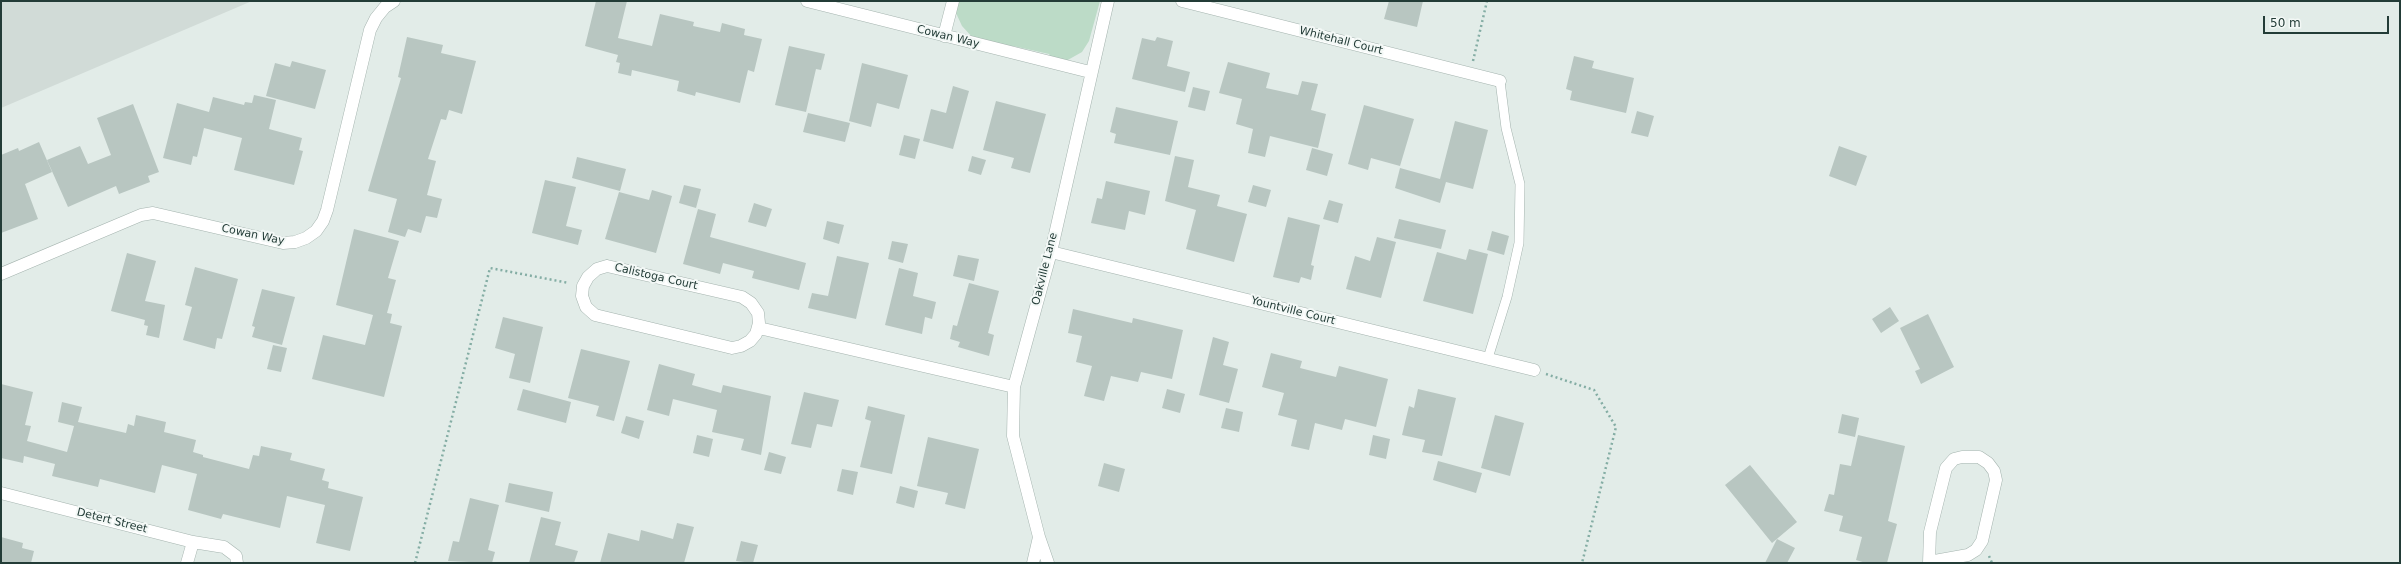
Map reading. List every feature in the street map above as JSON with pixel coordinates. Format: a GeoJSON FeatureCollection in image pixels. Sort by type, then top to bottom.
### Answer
{"type":"FeatureCollection","features":[{"type":"Feature","properties":{"kind":"street","name":"Cowan Way"},"geometry":{"type":"LineString","coordinates":[[1,274],[141,215],[153,213],[283,243],[295,242],[306,238],[316,231],[323,221],[327,210],[370,30],[376,18],[385,7],[394,1]]}},
{"type":"Feature","properties":{"kind":"street","name":"Cowan Way"},"geometry":{"type":"LineString","coordinates":[[807,1],[1090,72]]}},
{"type":"Feature","properties":{"kind":"street"},"geometry":{"type":"LineString","coordinates":[[944,36],[953,1]]}},
{"type":"Feature","properties":{"kind":"street","name":"Oakville Lane"},"geometry":{"type":"LineString","coordinates":[[1048,563],[1039,537],[1013,436],[1014,387],[1051,252],[1090,72],[1108,1]]}},
{"type":"Feature","properties":{"kind":"street","name":"Whitehall Court"},"geometry":{"type":"LineString","coordinates":[[1182,1],[1500,81]]}},
{"type":"Feature","properties":{"kind":"street","name":"Yountville Court"},"geometry":{"type":"LineString","coordinates":[[1051,252],[1534,370]]}},
{"type":"Feature","properties":{"kind":"street","name":"Calistoga Court"},"geometry":{"type":"LineString","coordinates":[[583,286],[588,277],[597,269],[606,266],[622,268],[742,297],[751,303],[758,314],[759,328]]}},
{"type":"Feature","properties":{"kind":"street"},"geometry":{"type":"LineString","coordinates":[[583,286],[582,296],[586,307],[595,315],[732,348],[741,346],[750,341],[759,328],[1014,387]]}},
{"type":"Feature","properties":{"kind":"street"},"geometry":{"type":"LineString","coordinates":[[1962,457],[1979,457],[1988,463],[1994,471],[1996,480],[1982,541],[1976,550],[1968,555],[1929,562],[1930,532],[1946,468],[1954,459],[1962,457]]}},
{"type":"Feature","properties":{"kind":"street","name":"Detert Street"},"geometry":{"type":"LineString","coordinates":[[1,493],[193,542],[224,547],[236,556],[238,563]]}},
{"type":"Feature","properties":{"kind":"street","name":"Oakville Lane"},"geometry":{"type":"LineString","coordinates":[[1033,563],[1039,537]]}},
{"type":"Feature","properties":{"kind":"street"},"geometry":{"type":"LineString","coordinates":[[187,563],[193,542]]}},
{"type":"Feature","properties":{"kind":"lane"},"geometry":{"type":"LineString","coordinates":[[1488,358],[1507,297],[1519,243],[1520,184],[1506,128],[1500,81]]}},
{"type":"Feature","properties":{"kind":"path"},"geometry":{"type":"LineString","coordinates":[[1470,74],[1487,1]]}},
{"type":"Feature","properties":{"kind":"path"},"geometry":{"type":"LineString","coordinates":[[415,563],[490,268],[583,286]]}},
{"type":"Feature","properties":{"kind":"path"},"geometry":{"type":"LineString","coordinates":[[1534,370],[1594,390],[1616,427],[1582,563]]}},
{"type":"Feature","properties":{"kind":"shaded area"},"geometry":{"type":"Polygon","coordinates":[[[1,1],[252,1],[1,108],[1,1]]]}},
{"type":"Feature","properties":{"kind":"green space"},"geometry":{"type":"Polygon","coordinates":[[[959,1],[1100,1],[1089,41],[1082,52],[1066,61],[1052,60],[1049,54],[1013,46],[1007,50],[974,39],[962,26],[956,13],[959,1]]]}},
{"type":"Feature","properties":{"kind":"building"},"geometry":{"type":"Polygon","coordinates":[[[596,1],[627,1],[618,38],[652,46],[660,14],[694,22],[693,26],[720,32],[722,23],[745,29],[744,35],[762,39],[754,72],[748,70],[740,103],[696,92],[695,96],[677,91],[679,81],[632,70],[631,76],[618,73],[620,63],[616,62],[618,55],[585,46],[596,1]]]}},
{"type":"Feature","properties":{"kind":"building"},"geometry":{"type":"Polygon","coordinates":[[[1389,1],[1423,1],[1417,27],[1384,19],[1389,1]]]}},
{"type":"Feature","properties":{"kind":"building"},"geometry":{"type":"Polygon","coordinates":[[[407,37],[443,45],[441,53],[476,61],[462,114],[449,110],[446,120],[441,119],[428,159],[436,161],[427,195],[442,199],[437,218],[426,216],[421,233],[408,229],[405,237],[388,232],[397,199],[368,191],[401,78],[398,77],[407,37]]]}},
{"type":"Feature","properties":{"kind":"building"},"geometry":{"type":"Polygon","coordinates":[[[1157,37],[1173,41],[1167,66],[1190,72],[1185,92],[1132,79],[1142,38],[1155,41],[1157,37]]]}},
{"type":"Feature","properties":{"kind":"building"},"geometry":{"type":"Polygon","coordinates":[[[789,46],[825,54],[821,70],[816,69],[806,112],[775,105],[789,46]]]}},
{"type":"Feature","properties":{"kind":"building"},"geometry":{"type":"Polygon","coordinates":[[[1574,56],[1594,61],[1592,68],[1634,78],[1626,113],[1570,100],[1572,91],[1566,89],[1574,56]]]}},
{"type":"Feature","properties":{"kind":"building"},"geometry":{"type":"Polygon","coordinates":[[[292,61],[326,70],[315,109],[266,96],[275,63],[290,67],[292,61]]]}},
{"type":"Feature","properties":{"kind":"building"},"geometry":{"type":"Polygon","coordinates":[[[1228,62],[1270,73],[1266,88],[1298,95],[1302,81],[1318,84],[1311,110],[1326,114],[1318,148],[1270,136],[1265,157],[1248,153],[1253,129],[1236,124],[1242,99],[1219,93],[1228,62]]]}},
{"type":"Feature","properties":{"kind":"building"},"geometry":{"type":"Polygon","coordinates":[[[862,63],[908,75],[899,109],[877,103],[871,127],[849,121],[862,63]]]}},
{"type":"Feature","properties":{"kind":"building"},"geometry":{"type":"Polygon","coordinates":[[[953,86],[969,91],[953,149],[923,141],[931,109],[946,113],[953,86]]]}},
{"type":"Feature","properties":{"kind":"building"},"geometry":{"type":"Polygon","coordinates":[[[1193,87],[1210,91],[1205,111],[1188,107],[1193,87]]]}},
{"type":"Feature","properties":{"kind":"building"},"geometry":{"type":"Polygon","coordinates":[[[254,95],[276,100],[269,129],[302,138],[299,150],[303,151],[294,185],[234,170],[242,138],[204,128],[197,157],[193,156],[191,165],[163,158],[177,103],[209,112],[213,97],[244,105],[245,102],[252,103],[254,95]]]}},
{"type":"Feature","properties":{"kind":"building"},"geometry":{"type":"Polygon","coordinates":[[[996,101],[1046,114],[1030,173],[1011,168],[1014,158],[983,150],[996,101]]]}},
{"type":"Feature","properties":{"kind":"building"},"geometry":{"type":"Polygon","coordinates":[[[133,104],[159,172],[148,176],[150,182],[119,194],[116,186],[68,207],[47,160],[80,146],[88,164],[111,155],[97,118],[133,104]]]}},
{"type":"Feature","properties":{"kind":"building"},"geometry":{"type":"Polygon","coordinates":[[[1364,105],[1414,119],[1400,166],[1371,158],[1368,170],[1348,164],[1364,105]]]}},
{"type":"Feature","properties":{"kind":"building"},"geometry":{"type":"Polygon","coordinates":[[[1116,107],[1178,121],[1170,155],[1114,143],[1116,134],[1110,132],[1116,107]]]}},
{"type":"Feature","properties":{"kind":"building"},"geometry":{"type":"Polygon","coordinates":[[[1637,111],[1654,116],[1648,137],[1631,133],[1637,111]]]}},
{"type":"Feature","properties":{"kind":"building"},"geometry":{"type":"Polygon","coordinates":[[[808,113],[850,123],[845,142],[803,132],[808,113]]]}},
{"type":"Feature","properties":{"kind":"building"},"geometry":{"type":"Polygon","coordinates":[[[1455,121],[1488,130],[1473,189],[1446,182],[1440,203],[1395,188],[1400,168],[1440,179],[1455,121]]]}},
{"type":"Feature","properties":{"kind":"building"},"geometry":{"type":"Polygon","coordinates":[[[904,135],[920,139],[915,159],[899,155],[904,135]]]}},
{"type":"Feature","properties":{"kind":"building"},"geometry":{"type":"Polygon","coordinates":[[[39,142],[52,172],[25,184],[38,219],[1,233],[1,155],[18,148],[19,151],[39,142]]]}},
{"type":"Feature","properties":{"kind":"building"},"geometry":{"type":"Polygon","coordinates":[[[1839,146],[1867,156],[1856,186],[1829,176],[1839,146]]]}},
{"type":"Feature","properties":{"kind":"building"},"geometry":{"type":"Polygon","coordinates":[[[1312,148],[1333,154],[1327,176],[1306,170],[1312,148]]]}},
{"type":"Feature","properties":{"kind":"building"},"geometry":{"type":"Polygon","coordinates":[[[972,156],[986,160],[981,175],[968,171],[972,156]]]}},
{"type":"Feature","properties":{"kind":"building"},"geometry":{"type":"Polygon","coordinates":[[[1175,156],[1194,160],[1188,187],[1220,195],[1217,206],[1247,214],[1234,262],[1186,249],[1196,210],[1165,201],[1175,156]]]}},
{"type":"Feature","properties":{"kind":"building"},"geometry":{"type":"Polygon","coordinates":[[[577,157],[626,169],[620,191],[572,178],[577,157]]]}},
{"type":"Feature","properties":{"kind":"building"},"geometry":{"type":"Polygon","coordinates":[[[545,180],[576,187],[566,226],[582,230],[578,245],[532,233],[545,180]]]}},
{"type":"Feature","properties":{"kind":"building"},"geometry":{"type":"Polygon","coordinates":[[[1106,181],[1150,191],[1145,215],[1129,211],[1125,230],[1091,223],[1097,198],[1102,199],[1106,181]]]}},
{"type":"Feature","properties":{"kind":"building"},"geometry":{"type":"Polygon","coordinates":[[[684,185],[701,189],[696,208],[679,203],[684,185]]]}},
{"type":"Feature","properties":{"kind":"building"},"geometry":{"type":"Polygon","coordinates":[[[1253,185],[1271,190],[1266,207],[1248,202],[1253,185]]]}},
{"type":"Feature","properties":{"kind":"building"},"geometry":{"type":"Polygon","coordinates":[[[652,190],[672,196],[656,253],[605,239],[619,192],[649,200],[652,190]]]}},
{"type":"Feature","properties":{"kind":"building"},"geometry":{"type":"Polygon","coordinates":[[[1329,200],[1343,204],[1338,223],[1323,219],[1329,200]]]}},
{"type":"Feature","properties":{"kind":"building"},"geometry":{"type":"Polygon","coordinates":[[[754,203],[772,209],[766,227],[748,222],[754,203]]]}},
{"type":"Feature","properties":{"kind":"building"},"geometry":{"type":"Polygon","coordinates":[[[698,209],[716,214],[710,237],[806,263],[799,290],[752,278],[754,271],[723,263],[720,274],[683,264],[698,209]]]}},
{"type":"Feature","properties":{"kind":"building"},"geometry":{"type":"Polygon","coordinates":[[[1288,217],[1320,225],[1311,265],[1314,266],[1311,280],[1301,277],[1299,283],[1273,277],[1288,217]]]}},
{"type":"Feature","properties":{"kind":"building"},"geometry":{"type":"Polygon","coordinates":[[[1399,219],[1446,230],[1441,249],[1394,238],[1399,219]]]}},
{"type":"Feature","properties":{"kind":"building"},"geometry":{"type":"Polygon","coordinates":[[[827,221],[844,225],[839,244],[823,239],[827,221]]]}},
{"type":"Feature","properties":{"kind":"building"},"geometry":{"type":"Polygon","coordinates":[[[354,229],[399,241],[388,278],[396,280],[387,313],[392,314],[390,323],[402,326],[384,397],[312,379],[323,335],[365,345],[373,315],[336,305],[354,229]]]}},
{"type":"Feature","properties":{"kind":"building"},"geometry":{"type":"Polygon","coordinates":[[[1492,231],[1509,236],[1504,255],[1487,250],[1492,231]]]}},
{"type":"Feature","properties":{"kind":"building"},"geometry":{"type":"Polygon","coordinates":[[[1377,237],[1396,242],[1381,298],[1346,289],[1355,256],[1370,261],[1377,237]]]}},
{"type":"Feature","properties":{"kind":"building"},"geometry":{"type":"Polygon","coordinates":[[[892,241],[908,244],[903,263],[888,259],[892,241]]]}},
{"type":"Feature","properties":{"kind":"building"},"geometry":{"type":"Polygon","coordinates":[[[1469,249],[1488,254],[1473,314],[1423,301],[1437,252],[1466,260],[1469,249]]]}},
{"type":"Feature","properties":{"kind":"building"},"geometry":{"type":"Polygon","coordinates":[[[127,253],[156,261],[145,301],[165,305],[159,338],[146,335],[148,326],[144,325],[145,320],[111,311],[127,253]]]}},
{"type":"Feature","properties":{"kind":"building"},"geometry":{"type":"Polygon","coordinates":[[[958,255],[979,259],[974,281],[953,276],[958,255]]]}},
{"type":"Feature","properties":{"kind":"building"},"geometry":{"type":"Polygon","coordinates":[[[837,256],[869,263],[856,319],[808,308],[812,293],[828,296],[837,256]]]}},
{"type":"Feature","properties":{"kind":"building"},"geometry":{"type":"Polygon","coordinates":[[[195,267],[238,279],[222,339],[217,338],[215,349],[183,340],[192,307],[185,305],[195,267]]]}},
{"type":"Feature","properties":{"kind":"building"},"geometry":{"type":"Polygon","coordinates":[[[899,268],[918,273],[913,296],[936,302],[932,319],[925,317],[922,334],[885,325],[899,268]]]}},
{"type":"Feature","properties":{"kind":"building"},"geometry":{"type":"Polygon","coordinates":[[[969,283],[999,291],[988,333],[994,335],[989,356],[958,347],[960,342],[950,339],[953,325],[957,326],[969,283]]]}},
{"type":"Feature","properties":{"kind":"building"},"geometry":{"type":"Polygon","coordinates":[[[262,289],[295,297],[282,345],[252,337],[255,327],[252,326],[262,289]]]}},
{"type":"Feature","properties":{"kind":"building"},"geometry":{"type":"Polygon","coordinates":[[[1890,307],[1899,321],[1881,333],[1872,319],[1890,307]]]}},
{"type":"Feature","properties":{"kind":"building"},"geometry":{"type":"Polygon","coordinates":[[[1073,309],[1132,323],[1133,318],[1183,330],[1172,379],[1141,372],[1138,382],[1111,376],[1104,401],[1084,396],[1092,366],[1076,362],[1082,336],[1068,333],[1073,309]]]}},
{"type":"Feature","properties":{"kind":"building"},"geometry":{"type":"Polygon","coordinates":[[[1928,314],[1954,367],[1921,384],[1915,371],[1920,369],[1900,328],[1928,314]]]}},
{"type":"Feature","properties":{"kind":"building"},"geometry":{"type":"Polygon","coordinates":[[[503,317],[543,327],[530,383],[509,378],[515,354],[495,348],[503,317]]]}},
{"type":"Feature","properties":{"kind":"building"},"geometry":{"type":"Polygon","coordinates":[[[1213,337],[1229,342],[1223,365],[1238,369],[1229,403],[1199,395],[1213,337]]]}},
{"type":"Feature","properties":{"kind":"building"},"geometry":{"type":"Polygon","coordinates":[[[273,345],[287,348],[281,372],[267,369],[273,345]]]}},
{"type":"Feature","properties":{"kind":"building"},"geometry":{"type":"Polygon","coordinates":[[[581,349],[630,361],[614,421],[596,416],[599,406],[568,398],[581,349]]]}},
{"type":"Feature","properties":{"kind":"building"},"geometry":{"type":"Polygon","coordinates":[[[1271,353],[1302,361],[1300,368],[1336,377],[1339,366],[1388,379],[1376,427],[1345,419],[1342,430],[1315,423],[1309,450],[1291,446],[1297,420],[1278,415],[1284,393],[1262,387],[1271,353]]]}},
{"type":"Feature","properties":{"kind":"building"},"geometry":{"type":"Polygon","coordinates":[[[659,364],[695,374],[692,385],[721,393],[723,385],[771,396],[761,455],[741,450],[744,439],[712,432],[717,410],[673,399],[669,416],[647,410],[659,364]]]}},
{"type":"Feature","properties":{"kind":"building"},"geometry":{"type":"Polygon","coordinates":[[[1,384],[33,392],[25,425],[31,426],[27,441],[67,452],[74,426],[58,422],[62,402],[82,407],[78,422],[126,433],[128,424],[134,426],[136,415],[166,422],[164,432],[196,440],[193,452],[203,455],[203,457],[249,469],[253,455],[259,456],[261,446],[292,453],[290,460],[325,469],[322,480],[329,482],[328,488],[363,497],[350,551],[316,543],[325,505],[287,496],[280,528],[223,514],[221,519],[188,510],[197,474],[162,465],[155,493],[100,479],[98,487],[52,476],[55,464],[24,456],[23,463],[1,458],[1,384]]]}},
{"type":"Feature","properties":{"kind":"building"},"geometry":{"type":"Polygon","coordinates":[[[523,389],[571,402],[566,423],[517,410],[523,389]]]}},
{"type":"Feature","properties":{"kind":"building"},"geometry":{"type":"Polygon","coordinates":[[[1167,389],[1185,394],[1180,413],[1162,408],[1167,389]]]}},
{"type":"Feature","properties":{"kind":"building"},"geometry":{"type":"Polygon","coordinates":[[[1418,389],[1456,398],[1442,456],[1422,452],[1425,440],[1402,435],[1409,406],[1414,408],[1418,389]]]}},
{"type":"Feature","properties":{"kind":"building"},"geometry":{"type":"Polygon","coordinates":[[[804,392],[839,400],[832,427],[817,424],[811,448],[791,444],[804,392]]]}},
{"type":"Feature","properties":{"kind":"building"},"geometry":{"type":"Polygon","coordinates":[[[868,406],[905,415],[892,474],[860,467],[871,421],[865,419],[868,406]]]}},
{"type":"Feature","properties":{"kind":"building"},"geometry":{"type":"Polygon","coordinates":[[[1226,408],[1243,412],[1239,432],[1221,428],[1226,408]]]}},
{"type":"Feature","properties":{"kind":"building"},"geometry":{"type":"Polygon","coordinates":[[[1842,414],[1859,418],[1855,437],[1838,433],[1842,414]]]}},
{"type":"Feature","properties":{"kind":"building"},"geometry":{"type":"Polygon","coordinates":[[[1495,415],[1524,423],[1510,476],[1481,468],[1495,415]]]}},
{"type":"Feature","properties":{"kind":"building"},"geometry":{"type":"Polygon","coordinates":[[[626,416],[644,421],[639,439],[621,433],[626,416]]]}},
{"type":"Feature","properties":{"kind":"building"},"geometry":{"type":"Polygon","coordinates":[[[697,435],[713,439],[709,457],[693,453],[697,435]]]}},
{"type":"Feature","properties":{"kind":"building"},"geometry":{"type":"Polygon","coordinates":[[[1373,435],[1390,439],[1386,459],[1369,455],[1373,435]]]}},
{"type":"Feature","properties":{"kind":"building"},"geometry":{"type":"Polygon","coordinates":[[[1858,435],[1905,446],[1888,521],[1897,524],[1887,563],[1866,563],[1856,560],[1862,537],[1839,531],[1843,516],[1824,511],[1829,494],[1834,495],[1840,464],[1851,466],[1858,435]]]}},
{"type":"Feature","properties":{"kind":"building"},"geometry":{"type":"Polygon","coordinates":[[[928,437],[979,449],[965,509],[945,504],[948,493],[917,486],[928,437]]]}},
{"type":"Feature","properties":{"kind":"building"},"geometry":{"type":"Polygon","coordinates":[[[769,452],[786,457],[781,474],[764,470],[769,452]]]}},
{"type":"Feature","properties":{"kind":"building"},"geometry":{"type":"Polygon","coordinates":[[[1438,461],[1482,473],[1476,493],[1433,480],[1438,461]]]}},
{"type":"Feature","properties":{"kind":"building"},"geometry":{"type":"Polygon","coordinates":[[[1104,463],[1125,469],[1119,492],[1098,486],[1104,463]]]}},
{"type":"Feature","properties":{"kind":"building"},"geometry":{"type":"Polygon","coordinates":[[[1750,465],[1797,522],[1772,543],[1725,485],[1750,465]]]}},
{"type":"Feature","properties":{"kind":"building"},"geometry":{"type":"Polygon","coordinates":[[[842,469],[858,472],[853,495],[837,491],[842,469]]]}},
{"type":"Feature","properties":{"kind":"building"},"geometry":{"type":"Polygon","coordinates":[[[509,483],[553,492],[549,512],[505,502],[509,483]]]}},
{"type":"Feature","properties":{"kind":"building"},"geometry":{"type":"Polygon","coordinates":[[[900,486],[918,491],[914,508],[896,503],[900,486]]]}},
{"type":"Feature","properties":{"kind":"building"},"geometry":{"type":"Polygon","coordinates":[[[470,498],[499,505],[488,550],[495,552],[492,563],[448,561],[453,541],[459,542],[470,498]]]}},
{"type":"Feature","properties":{"kind":"building"},"geometry":{"type":"Polygon","coordinates":[[[541,517],[561,522],[555,545],[578,551],[574,563],[529,563],[541,517]]]}},
{"type":"Feature","properties":{"kind":"building"},"geometry":{"type":"Polygon","coordinates":[[[677,523],[694,527],[684,563],[600,563],[608,533],[639,541],[641,530],[673,539],[677,523]]]}},
{"type":"Feature","properties":{"kind":"building"},"geometry":{"type":"Polygon","coordinates":[[[1,537],[23,543],[22,548],[34,551],[31,563],[1,563],[1,537]]]}},
{"type":"Feature","properties":{"kind":"building"},"geometry":{"type":"Polygon","coordinates":[[[1777,539],[1795,548],[1787,563],[1765,563],[1777,539]]]}},
{"type":"Feature","properties":{"kind":"building"},"geometry":{"type":"Polygon","coordinates":[[[741,541],[758,545],[753,563],[736,561],[741,541]]]}}]}
